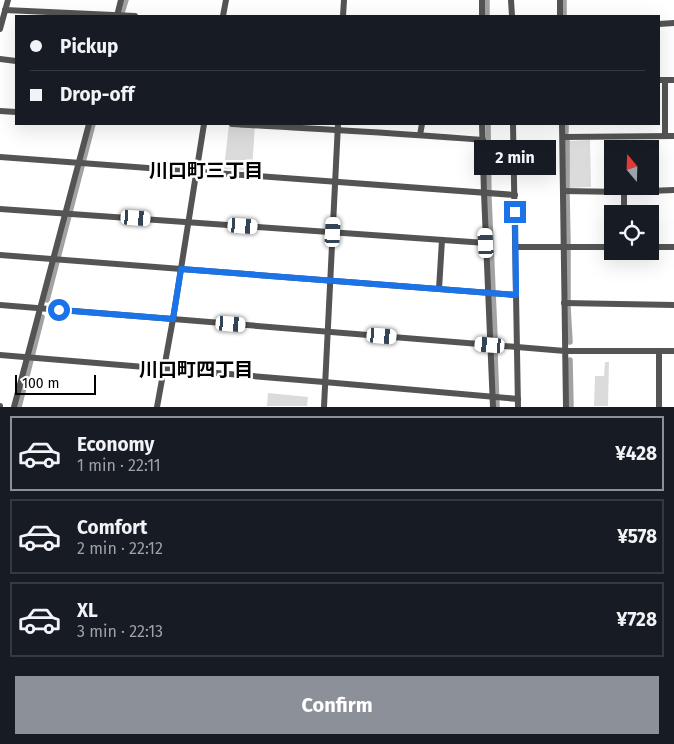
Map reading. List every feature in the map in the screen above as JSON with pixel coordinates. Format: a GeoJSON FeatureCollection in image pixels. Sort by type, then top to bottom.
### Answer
{"type":"FeatureCollection","features":[{"type":"Feature","properties":{"kind":"street"},"geometry":{"type":"LineString","coordinates":[[0,29],[8,0]]}},
{"type":"Feature","properties":{"kind":"street"},"geometry":{"type":"LineString","coordinates":[[117,15],[121,0]]}},
{"type":"Feature","properties":{"kind":"street"},"geometry":{"type":"LineString","coordinates":[[223,15],[226,0]]}},
{"type":"Feature","properties":{"kind":"street"},"geometry":{"type":"LineString","coordinates":[[343,15],[344,0]]}},
{"type":"Feature","properties":{"kind":"street"},"geometry":{"type":"LineString","coordinates":[[482,0],[482,15]]}},
{"type":"Feature","properties":{"kind":"street"},"geometry":{"type":"LineString","coordinates":[[511,0],[512,15]]}},
{"type":"Feature","properties":{"kind":"street"},"geometry":{"type":"LineString","coordinates":[[560,0],[560,15]]}},
{"type":"Feature","properties":{"kind":"street"},"geometry":{"type":"LineString","coordinates":[[5,10],[98,15]]}},
{"type":"Feature","properties":{"kind":"street"},"geometry":{"type":"LineString","coordinates":[[660,24],[674,24]]}},
{"type":"Feature","properties":{"kind":"street"},"geometry":{"type":"LineString","coordinates":[[0,60],[15,60]]}},
{"type":"Feature","properties":{"kind":"street"},"geometry":{"type":"LineString","coordinates":[[665,136],[662,80],[674,80]]}},
{"type":"Feature","properties":{"kind":"street"},"geometry":{"type":"LineString","coordinates":[[0,111],[15,112]]}},
{"type":"Feature","properties":{"kind":"street"},"geometry":{"type":"LineString","coordinates":[[14,406],[89,125]]}},
{"type":"Feature","properties":{"kind":"street"},"geometry":{"type":"LineString","coordinates":[[157,406],[204,125]]}},
{"type":"Feature","properties":{"kind":"street"},"geometry":{"type":"LineString","coordinates":[[267,125],[338,127],[483,140]]}},
{"type":"Feature","properties":{"kind":"street"},"geometry":{"type":"LineString","coordinates":[[420,135],[422,125]]}},
{"type":"Feature","properties":{"kind":"street"},"geometry":{"type":"LineString","coordinates":[[482,125],[492,406]]}},
{"type":"Feature","properties":{"kind":"street"},"geometry":{"type":"LineString","coordinates":[[513,125],[518,406]]}},
{"type":"Feature","properties":{"kind":"street"},"geometry":{"type":"LineString","coordinates":[[562,125],[566,406]]}},
{"type":"Feature","properties":{"kind":"street"},"geometry":{"type":"LineString","coordinates":[[324,406],[338,127]]}},
{"type":"Feature","properties":{"kind":"street"},"geometry":{"type":"LineString","coordinates":[[563,137],[674,136]]}},
{"type":"Feature","properties":{"kind":"street"},"geometry":{"type":"LineString","coordinates":[[0,157],[515,195]]}},
{"type":"Feature","properties":{"kind":"street"},"geometry":{"type":"LineString","coordinates":[[563,190],[604,191]]}},
{"type":"Feature","properties":{"kind":"street"},"geometry":{"type":"LineString","coordinates":[[659,191],[674,190]]}},
{"type":"Feature","properties":{"kind":"street"},"geometry":{"type":"LineString","coordinates":[[0,209],[486,243]]}},
{"type":"Feature","properties":{"kind":"street"},"geometry":{"type":"LineString","coordinates":[[439,289],[442,240]]}},
{"type":"Feature","properties":{"kind":"street"},"geometry":{"type":"LineString","coordinates":[[515,248],[604,247]]}},
{"type":"Feature","properties":{"kind":"street"},"geometry":{"type":"LineString","coordinates":[[659,247],[674,247]]}},
{"type":"Feature","properties":{"kind":"street"},"geometry":{"type":"LineString","coordinates":[[0,255],[516,295]]}},
{"type":"Feature","properties":{"kind":"street"},"geometry":{"type":"LineString","coordinates":[[564,304],[674,305]]}},
{"type":"Feature","properties":{"kind":"street"},"geometry":{"type":"LineString","coordinates":[[0,305],[566,351],[674,351]]}},
{"type":"Feature","properties":{"kind":"street"},"geometry":{"type":"LineString","coordinates":[[659,351],[659,406]]}},
{"type":"Feature","properties":{"kind":"street"},"geometry":{"type":"LineString","coordinates":[[0,355],[518,399]]}},
{"type":"Feature","properties":{"kind":"shaded area"},"geometry":{"type":"Polygon","coordinates":[[[229,125],[255,125],[252,171],[224,169],[229,125]]]}},
{"type":"Feature","properties":{"kind":"shaded area"},"geometry":{"type":"Polygon","coordinates":[[[590,140],[591,187],[568,188],[568,141],[590,140]]]}},
{"type":"Feature","properties":{"kind":"shaded area"},"geometry":{"type":"Polygon","coordinates":[[[605,362],[609,362],[608,406],[594,406],[595,376],[604,376],[605,362]]]}},
{"type":"Feature","properties":{"kind":"shaded area"},"geometry":{"type":"Polygon","coordinates":[[[268,393],[308,397],[307,406],[267,406],[268,393]]]}},
{"type":"Feature","properties":{"kind":"waterway"},"geometry":{"type":"LineString","coordinates":[[121,15],[126,0]]}},
{"type":"Feature","properties":{"kind":"waterway"},"geometry":{"type":"LineString","coordinates":[[487,0],[487,15]]}},
{"type":"Feature","properties":{"kind":"waterway"},"geometry":{"type":"LineString","coordinates":[[564,0],[564,15]]}},
{"type":"Feature","properties":{"kind":"waterway"},"geometry":{"type":"LineString","coordinates":[[47,300],[93,125]]}},
{"type":"Feature","properties":{"kind":"waterway"},"geometry":{"type":"LineString","coordinates":[[488,125],[495,337]]}},
{"type":"Feature","properties":{"kind":"waterway"},"geometry":{"type":"LineString","coordinates":[[566,125],[566,132]]}},
{"type":"Feature","properties":{"kind":"waterway"},"geometry":{"type":"LineString","coordinates":[[567,141],[567,187]]}},
{"type":"Feature","properties":{"kind":"waterway"},"geometry":{"type":"LineString","coordinates":[[567,194],[568,243]]}},
{"type":"Feature","properties":{"kind":"waterway"},"geometry":{"type":"LineString","coordinates":[[568,251],[568,301]]}},
{"type":"Feature","properties":{"kind":"waterway"},"geometry":{"type":"LineString","coordinates":[[568,307],[570,342]]}},
{"type":"Feature","properties":{"kind":"waterway"},"geometry":{"type":"LineString","coordinates":[[19,407],[42,317]]}},
{"type":"Feature","properties":{"kind":"waterway"},"geometry":{"type":"LineString","coordinates":[[495,353],[497,407]]}},
{"type":"Feature","properties":{"kind":"waterway"},"geometry":{"type":"LineString","coordinates":[[570,360],[571,407]]}},
{"type":"Feature","properties":{"kind":"district","name":"川口町三丁目"},"geometry":{"type":"Point","coordinates":[206,170]}},
{"type":"Feature","properties":{"kind":"district","name":"川口町四丁目"},"geometry":{"type":"Point","coordinates":[196,369]}},
{"type":"Feature","properties":{"kind":"route"},"geometry":{"type":"LineString","coordinates":[[59,310],[173,319],[181,269],[516,295],[515,212]]}}]}
